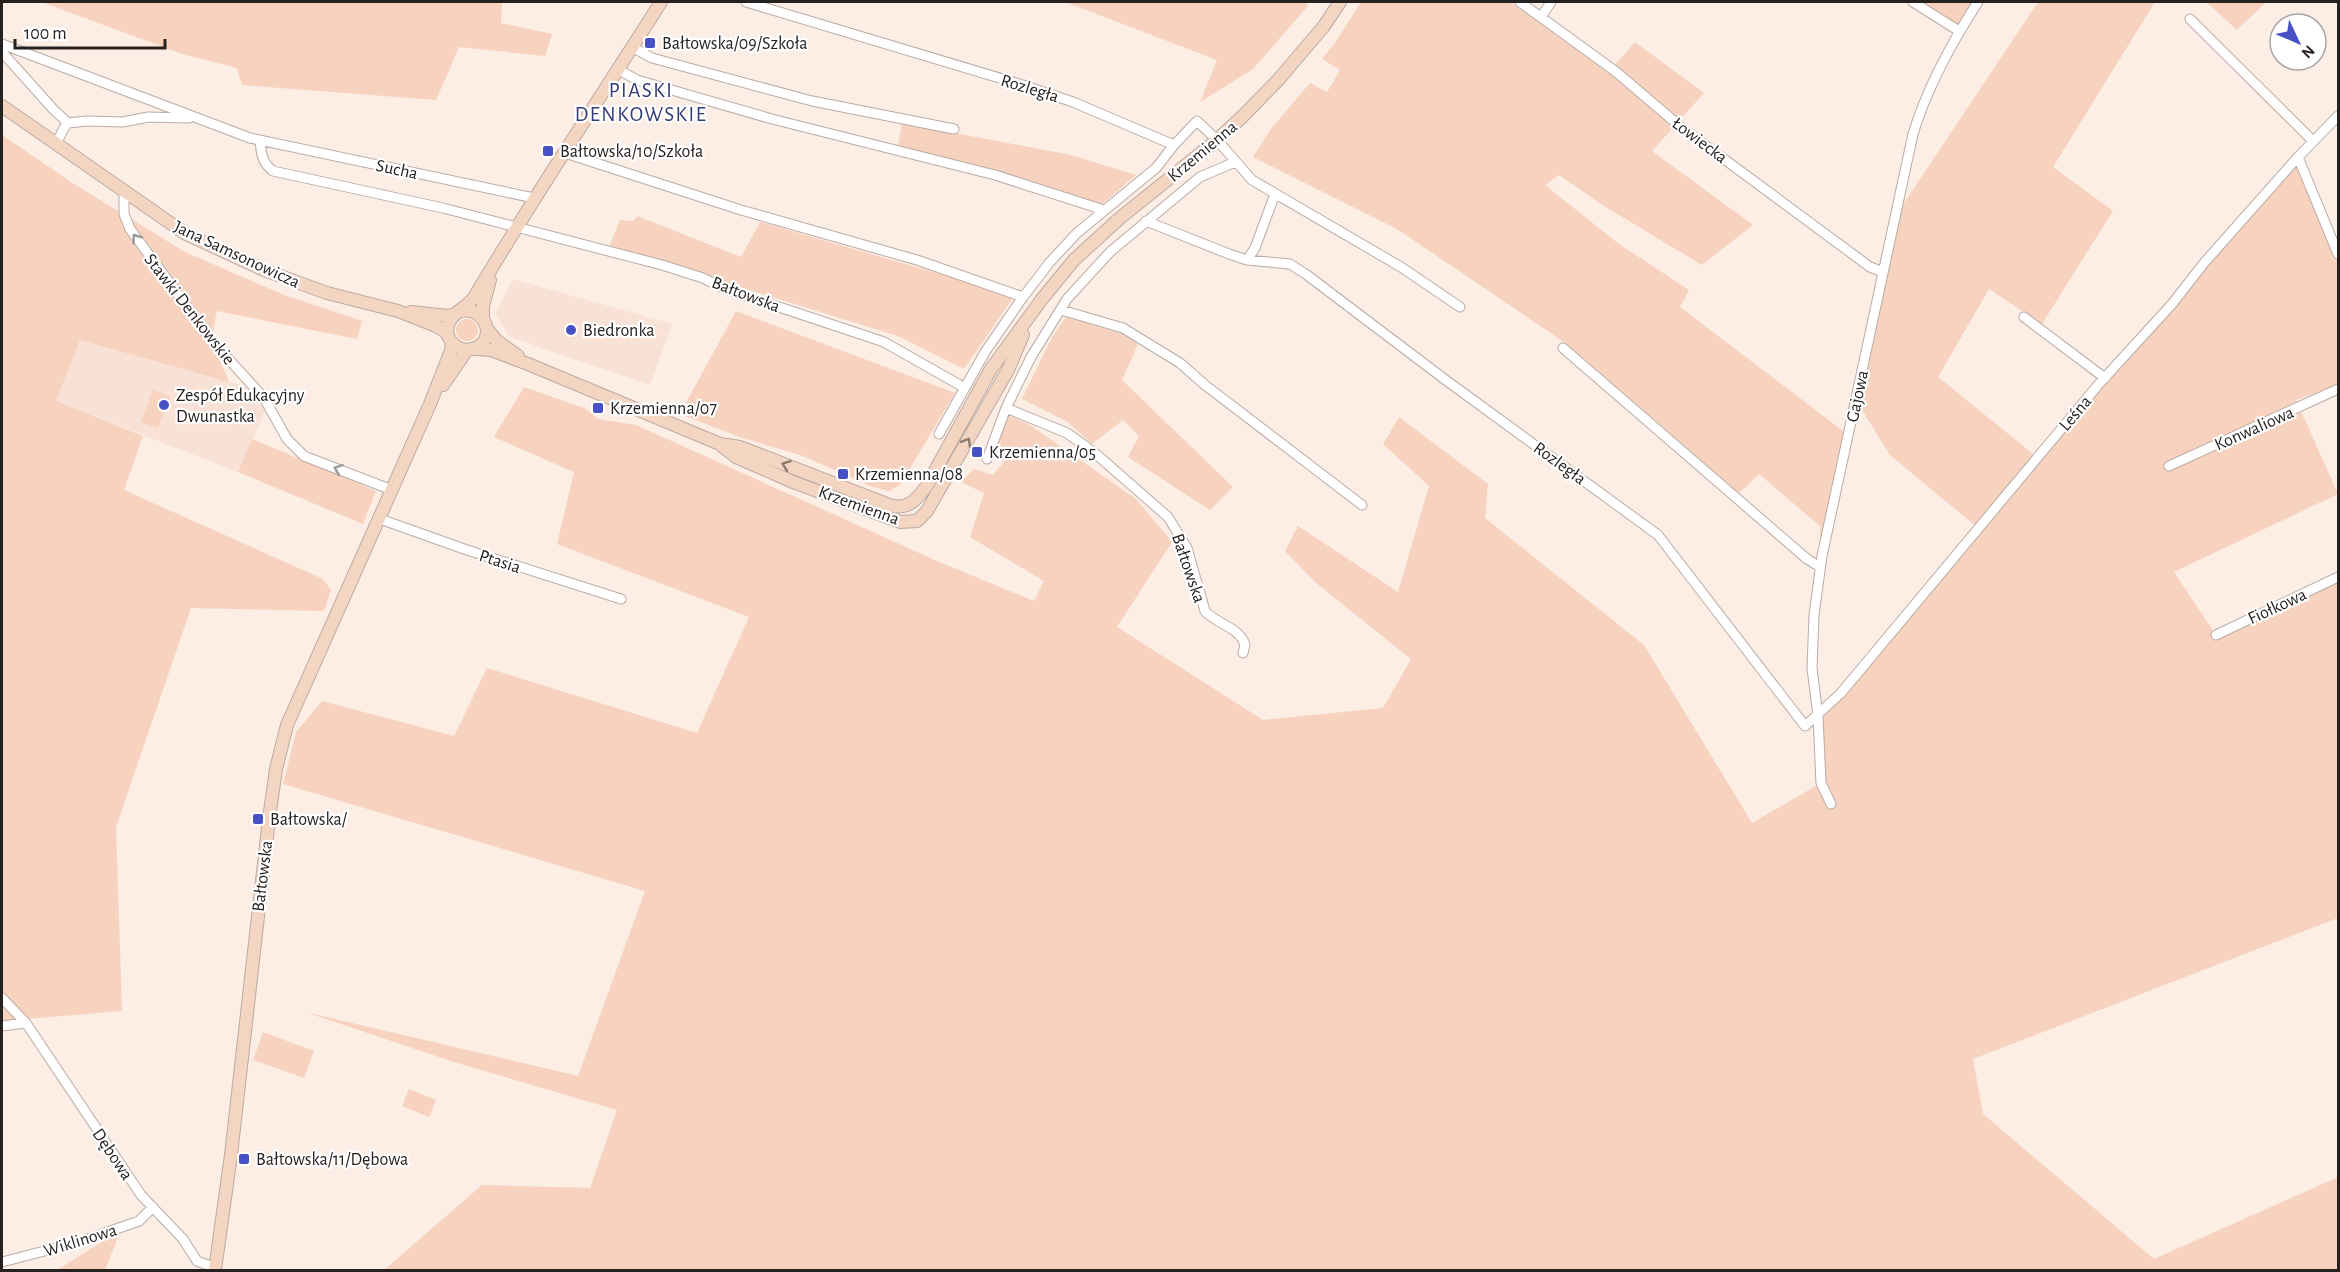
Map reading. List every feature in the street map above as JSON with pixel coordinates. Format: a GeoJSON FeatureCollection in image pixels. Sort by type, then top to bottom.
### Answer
{"type":"FeatureCollection","features":[{"type":"Feature","properties":{"kind":"main road"},"geometry":{"type":"LineString","coordinates":[[495,261],[483,306],[484,341],[471,349],[456,346],[450,339],[448,324],[458,312],[471,303],[495,261],[534,198],[661,2]]}},
{"type":"Feature","properties":{"kind":"main road","name":"Krzemienna"},"geometry":{"type":"LineString","coordinates":[[471,349],[491,350],[720,444],[740,447],[892,506],[907,506],[924,489],[991,369],[1042,299],[1074,260],[1120,218],[1216,140],[1279,80],[1324,26],[1340,2]]}},
{"type":"Feature","properties":{"kind":"main road","name":"Jana Samsonowicza"},"geometry":{"type":"LineString","coordinates":[[2,106],[186,234],[264,270],[327,293],[398,311],[436,326],[445,331],[450,339]]}},
{"type":"Feature","properties":{"kind":"main road"},"geometry":{"type":"LineString","coordinates":[[458,312],[473,310],[485,323]]}},
{"type":"Feature","properties":{"kind":"main road","name":"Jana Samsonowicza"},"geometry":{"type":"LineString","coordinates":[[398,311],[447,316],[458,312]]}},
{"type":"Feature","properties":{"kind":"main road","name":"Krzemienna"},"geometry":{"type":"LineString","coordinates":[[720,444],[736,457],[793,482],[900,522],[917,521],[927,511],[1008,370],[1031,317]]}},
{"type":"Feature","properties":{"kind":"main road","name":"Krzemienna"},"geometry":{"type":"LineString","coordinates":[[485,323],[497,341],[528,364]]}},
{"type":"Feature","properties":{"kind":"main road","name":"Bałtowska"},"geometry":{"type":"LineString","coordinates":[[215,1269],[229,1172],[264,858],[276,769],[287,725],[430,404],[452,348],[450,339]]}},
{"type":"Feature","properties":{"kind":"main road","name":"Bałtowska"},"geometry":{"type":"LineString","coordinates":[[430,404],[471,349]]}},
{"type":"Feature","properties":{"kind":"street","name":"Rozległa"},"geometry":{"type":"LineString","coordinates":[[746,2],[1035,89],[1073,102],[1174,145]]}},
{"type":"Feature","properties":{"kind":"street","name":"Łowiecka"},"geometry":{"type":"LineString","coordinates":[[1520,2],[1615,71],[1692,135],[1870,267],[1883,272]]}},
{"type":"Feature","properties":{"kind":"street"},"geometry":{"type":"LineString","coordinates":[[1541,17],[1551,2]]}},
{"type":"Feature","properties":{"kind":"street"},"geometry":{"type":"LineString","coordinates":[[1913,2],[1959,31]]}},
{"type":"Feature","properties":{"kind":"street","name":"Gajowa"},"geometry":{"type":"LineString","coordinates":[[1831,804],[1821,783],[1818,716],[1812,668],[1814,615],[1820,567],[1896,207],[1918,115],[1959,31],[1978,2]]}},
{"type":"Feature","properties":{"kind":"street"},"geometry":{"type":"LineString","coordinates":[[2190,19],[2313,141]]}},
{"type":"Feature","properties":{"kind":"street"},"geometry":{"type":"LineString","coordinates":[[2,44],[203,121]]}},
{"type":"Feature","properties":{"kind":"street"},"geometry":{"type":"LineString","coordinates":[[632,47],[652,58],[812,101],[954,129]]}},
{"type":"Feature","properties":{"kind":"street"},"geometry":{"type":"LineString","coordinates":[[2,52],[68,123]]}},
{"type":"Feature","properties":{"kind":"street"},"geometry":{"type":"LineString","coordinates":[[619,69],[638,80],[772,119],[995,175],[1104,210]]}},
{"type":"Feature","properties":{"kind":"street","name":"Leśna"},"geometry":{"type":"LineString","coordinates":[[1818,716],[1841,693],[2105,378],[2172,304],[2204,263],[2298,157],[2338,116]]}},
{"type":"Feature","properties":{"kind":"street"},"geometry":{"type":"LineString","coordinates":[[56,144],[68,123],[123,122],[148,117],[190,118],[203,121]]}},
{"type":"Feature","properties":{"kind":"street","name":"Sucha"},"geometry":{"type":"LineString","coordinates":[[203,121],[260,140],[534,198]]}},
{"type":"Feature","properties":{"kind":"street"},"geometry":{"type":"LineString","coordinates":[[939,434],[985,352],[1023,297],[1077,233],[1156,168],[1197,121],[1252,180],[1401,267],[1460,307]]}},
{"type":"Feature","properties":{"kind":"street","name":"Bałtowska"},"geometry":{"type":"LineString","coordinates":[[260,140],[263,159],[273,171],[442,208],[662,265],[703,278],[724,289],[884,342],[964,388]]}},
{"type":"Feature","properties":{"kind":"street"},"geometry":{"type":"LineString","coordinates":[[565,153],[741,210],[917,260],[1023,297]]}},
{"type":"Feature","properties":{"kind":"street"},"geometry":{"type":"LineString","coordinates":[[2298,157],[2338,254]]}},
{"type":"Feature","properties":{"kind":"street"},"geometry":{"type":"LineString","coordinates":[[987,459],[1006,408],[1031,357],[1067,299],[1085,278],[1146,221],[1200,177],[1235,162]]}},
{"type":"Feature","properties":{"kind":"street","name":"Stawki Denkowskie"},"geometry":{"type":"LineString","coordinates":[[124,192],[124,214],[130,229],[213,342],[264,398],[287,439],[304,456],[392,490]]}},
{"type":"Feature","properties":{"kind":"street"},"geometry":{"type":"LineString","coordinates":[[1246,260],[1255,248],[1275,194]]}},
{"type":"Feature","properties":{"kind":"street","name":"Rozległa"},"geometry":{"type":"LineString","coordinates":[[1146,221],[1246,260],[1290,264],[1307,275],[1447,381],[1658,534],[1805,726],[1818,716]]}},
{"type":"Feature","properties":{"kind":"street"},"geometry":{"type":"LineString","coordinates":[[1061,310],[1123,328],[1180,363],[1205,385],[1362,505]]}},
{"type":"Feature","properties":{"kind":"street"},"geometry":{"type":"LineString","coordinates":[[2024,317],[2105,378]]}},
{"type":"Feature","properties":{"kind":"street"},"geometry":{"type":"LineString","coordinates":[[1563,348],[1807,559],[1820,567]]}},
{"type":"Feature","properties":{"kind":"street","name":"Konwaliowa"},"geometry":{"type":"LineString","coordinates":[[2169,466],[2338,389]]}},
{"type":"Feature","properties":{"kind":"street","name":"Bałtowska"},"geometry":{"type":"LineString","coordinates":[[1006,408],[1067,433],[1096,454],[1168,517],[1187,549],[1204,610],[1212,618],[1239,634],[1245,645],[1243,653]]}},
{"type":"Feature","properties":{"kind":"street","name":"Ptasia"},"geometry":{"type":"LineString","coordinates":[[380,519],[467,550],[621,599]]}},
{"type":"Feature","properties":{"kind":"street","name":"Fiołkowa"},"geometry":{"type":"LineString","coordinates":[[2216,635],[2338,577]]}},
{"type":"Feature","properties":{"kind":"street","name":"Dębowa"},"geometry":{"type":"LineString","coordinates":[[2,998],[26,1023],[141,1195],[183,1239],[197,1261],[215,1269]]}},
{"type":"Feature","properties":{"kind":"street"},"geometry":{"type":"LineString","coordinates":[[2,1026],[26,1023]]}},
{"type":"Feature","properties":{"kind":"street","name":"Wiklinowa"},"geometry":{"type":"LineString","coordinates":[[2,1262],[79,1242],[139,1221],[153,1206]]}},
{"type":"Feature","properties":{"kind":"shaded area"},"geometry":{"type":"Polygon","coordinates":[[[42,2],[502,2],[501,23],[552,34],[545,56],[459,47],[436,100],[242,85],[237,68],[179,53],[42,2]]]}},
{"type":"Feature","properties":{"kind":"shaded area"},"geometry":{"type":"Polygon","coordinates":[[[1065,2],[1306,2],[1308,6],[1253,69],[1200,102],[1217,60],[1065,2]]]}},
{"type":"Feature","properties":{"kind":"shaded area"},"geometry":{"type":"Polygon","coordinates":[[[1361,2],[1511,2],[1608,73],[1635,42],[1704,93],[1652,151],[1753,225],[1702,265],[1604,206],[1559,175],[1545,185],[1619,244],[1689,290],[1680,307],[1843,431],[1856,401],[1894,218],[2038,2],[2155,2],[2053,167],[2113,211],[2042,324],[1989,289],[1938,377],[2038,458],[2298,157],[2338,254],[2338,385],[2296,400],[2338,494],[2174,572],[2216,635],[2338,577],[2338,918],[1973,1059],[1983,1114],[2154,1259],[2338,1177],[2338,1270],[384,1270],[482,1185],[590,1188],[617,1110],[454,1062],[305,1012],[578,1076],[645,891],[283,784],[296,732],[322,701],[454,736],[487,668],[697,733],[749,617],[557,544],[574,472],[494,437],[524,387],[584,408],[598,419],[636,425],[937,561],[1034,601],[1044,581],[970,537],[984,493],[961,482],[974,469],[993,475],[1004,462],[995,453],[1008,415],[1030,425],[1136,499],[1172,542],[1117,627],[1263,720],[1383,708],[1411,659],[1315,582],[1285,551],[1298,526],[1398,592],[1429,486],[1383,444],[1399,417],[1488,484],[1485,518],[1644,645],[1752,823],[1821,783],[1818,716],[1978,528],[1890,455],[1857,402],[1820,567],[1820,526],[1759,474],[1739,493],[1567,344],[1397,229],[1253,157],[1271,129],[1310,83],[1327,92],[1340,70],[1322,59],[1361,2]]]}},
{"type":"Feature","properties":{"kind":"shaded area"},"geometry":{"type":"Polygon","coordinates":[[[1920,2],[1978,2],[1959,31],[1920,2]]]}},
{"type":"Feature","properties":{"kind":"shaded area"},"geometry":{"type":"Polygon","coordinates":[[[2206,2],[2266,2],[2237,30],[2206,2]]]}},
{"type":"Feature","properties":{"kind":"shaded area"},"geometry":{"type":"Polygon","coordinates":[[[902,123],[1071,155],[1136,175],[1101,205],[898,146],[902,123]]]}},
{"type":"Feature","properties":{"kind":"shaded area"},"geometry":{"type":"Polygon","coordinates":[[[2,135],[74,184],[185,252],[284,295],[362,321],[357,339],[217,311],[214,340],[229,382],[80,340],[56,401],[143,436],[124,490],[323,579],[331,590],[324,611],[191,608],[116,827],[122,1011],[2,1021],[2,135]]]}},
{"type":"Feature","properties":{"kind":"shaded area"},"geometry":{"type":"Polygon","coordinates":[[[637,216],[741,257],[760,222],[1013,295],[1013,298],[964,369],[898,336],[609,247],[620,220],[633,221],[637,216]]]}},
{"type":"Feature","properties":{"kind":"shaded area"},"geometry":{"type":"Polygon","coordinates":[[[513,279],[672,324],[650,385],[510,337],[495,314],[513,279]]]}},
{"type":"Feature","properties":{"kind":"shaded area"},"geometry":{"type":"Polygon","coordinates":[[[736,311],[955,393],[900,485],[889,491],[870,486],[803,456],[740,437],[680,414],[736,311]]]}},
{"type":"Feature","properties":{"kind":"shaded area"},"geometry":{"type":"Polygon","coordinates":[[[1066,317],[1126,335],[1138,344],[1122,380],[1233,487],[1210,510],[1128,457],[1139,436],[1123,420],[1092,444],[1068,422],[1022,399],[1052,337],[1066,317]]]}},
{"type":"Feature","properties":{"kind":"shaded area"},"geometry":{"type":"Polygon","coordinates":[[[467,319],[475,322],[478,330],[475,338],[467,341],[459,338],[456,330],[459,322],[467,319]]]}},
{"type":"Feature","properties":{"kind":"shaded area","name":"Zespół Edukacyjny Dwunastka"},"geometry":{"type":"Polygon","coordinates":[[[80,340],[248,387],[266,409],[238,472],[56,401],[80,340]]]}},
{"type":"Feature","properties":{"kind":"shaded area"},"geometry":{"type":"Polygon","coordinates":[[[153,390],[170,397],[158,428],[141,422],[153,390]]]}},
{"type":"Feature","properties":{"kind":"shaded area"},"geometry":{"type":"Polygon","coordinates":[[[252,439],[376,491],[363,524],[238,472],[252,439]]]}},
{"type":"Feature","properties":{"kind":"shaded area"},"geometry":{"type":"Polygon","coordinates":[[[263,1032],[314,1051],[304,1078],[253,1060],[263,1032]]]}},
{"type":"Feature","properties":{"kind":"shaded area"},"geometry":{"type":"Polygon","coordinates":[[[409,1089],[436,1100],[429,1117],[402,1106],[409,1089]]]}},
{"type":"Feature","properties":{"kind":"shaded area"},"geometry":{"type":"Polygon","coordinates":[[[121,1230],[105,1270],[57,1270],[121,1230]]]}},
{"type":"Feature","properties":{"kind":"place","name":"Bałtowska/09/Szkoła"},"geometry":{"type":"Point","coordinates":[650,43]}},
{"type":"Feature","properties":{"kind":"place","name":"Bałtowska/10/Szkoła"},"geometry":{"type":"Point","coordinates":[548,151]}},
{"type":"Feature","properties":{"kind":"place","name":"Biedronka"},"geometry":{"type":"Point","coordinates":[571,330]}},
{"type":"Feature","properties":{"kind":"place","name":"Zespół Edukacyjny Dwunastka"},"geometry":{"type":"Point","coordinates":[164,405]}},
{"type":"Feature","properties":{"kind":"place","name":"Krzemienna/07"},"geometry":{"type":"Point","coordinates":[598,408]}},
{"type":"Feature","properties":{"kind":"place","name":"Krzemienna/05"},"geometry":{"type":"Point","coordinates":[977,452]}},
{"type":"Feature","properties":{"kind":"place","name":"Krzemienna/08"},"geometry":{"type":"Point","coordinates":[843,474]}},
{"type":"Feature","properties":{"kind":"place","name":"Bałtowska/"},"geometry":{"type":"Point","coordinates":[258,819]}},
{"type":"Feature","properties":{"kind":"place","name":"Bałtowska/11/Dębowa"},"geometry":{"type":"Point","coordinates":[244,1159]}},
{"type":"Feature","properties":{"kind":"district","name":"PIASKI DENKOWSKIE"},"geometry":{"type":"Point","coordinates":[641,102]}}]}
